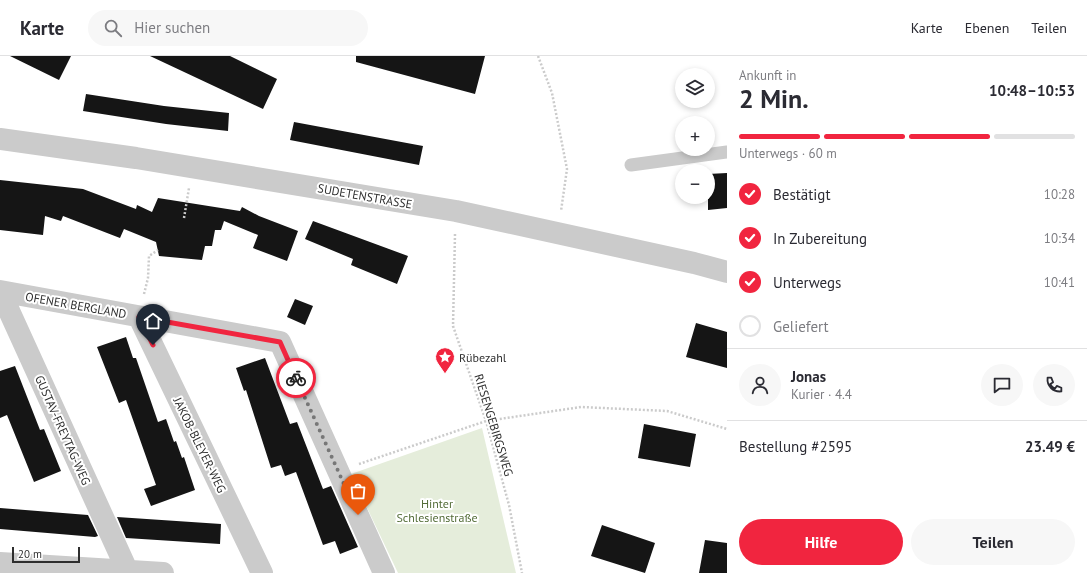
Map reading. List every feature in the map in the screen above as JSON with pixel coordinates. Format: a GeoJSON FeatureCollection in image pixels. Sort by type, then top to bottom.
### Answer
{"type":"FeatureCollection","features":[{"type":"Feature","properties":{"kind":"street","name":"SUDETENSTRASSE"},"geometry":{"type":"LineString","coordinates":[[0,139],[192,167],[456,211],[694,263],[727,272]]}},
{"type":"Feature","properties":{"kind":"street","name":"OFENER BERGLAND"},"geometry":{"type":"LineString","coordinates":[[0,291],[280,342],[384,573]]}},
{"type":"Feature","properties":{"kind":"street","name":"GUSTAV-FREYTAG-WEG"},"geometry":{"type":"LineString","coordinates":[[0,291],[127,570]]}},
{"type":"Feature","properties":{"kind":"street","name":"JAKOB-BLEYER-WEG"},"geometry":{"type":"LineString","coordinates":[[141,317],[262,573]]}},
{"type":"Feature","properties":{"kind":"street"},"geometry":{"type":"LineString","coordinates":[[0,563],[163,573]]}},
{"type":"Feature","properties":{"kind":"lane"},"geometry":{"type":"LineString","coordinates":[[631,165],[727,152]]}},
{"type":"Feature","properties":{"kind":"path"},"geometry":{"type":"LineString","coordinates":[[538,56],[552,94],[567,169],[558,233]]}},
{"type":"Feature","properties":{"kind":"path"},"geometry":{"type":"LineString","coordinates":[[184,218],[192,167]]}},
{"type":"Feature","properties":{"kind":"path","name":"RIESENGEBIRGSWEG"},"geometry":{"type":"LineString","coordinates":[[456,211],[453,326],[486,421],[508,505],[522,573]]}},
{"type":"Feature","properties":{"kind":"path"},"geometry":{"type":"LineString","coordinates":[[141,317],[141,308],[148,278],[149,256],[158,250]]}},
{"type":"Feature","properties":{"kind":"path"},"geometry":{"type":"LineString","coordinates":[[338,471],[486,421],[581,407],[667,411],[727,430]]}},
{"type":"Feature","properties":{"kind":"green space","name":"Hinter Schlesienstraße"},"geometry":{"type":"Polygon","coordinates":[[[482,428],[516,573],[398,573],[351,474],[482,428]]]}},
{"type":"Feature","properties":{"kind":"building"},"geometry":{"type":"Polygon","coordinates":[[[10,56],[71,56],[59,80],[10,56]]]}},
{"type":"Feature","properties":{"kind":"building"},"geometry":{"type":"Polygon","coordinates":[[[150,56],[230,56],[277,79],[263,109],[150,56]]]}},
{"type":"Feature","properties":{"kind":"building"},"geometry":{"type":"Polygon","coordinates":[[[356,56],[485,56],[475,94],[356,62],[356,56]]]}},
{"type":"Feature","properties":{"kind":"building"},"geometry":{"type":"Polygon","coordinates":[[[86,94],[164,106],[229,113],[228,131],[166,124],[83,111],[86,94]]]}},
{"type":"Feature","properties":{"kind":"building"},"geometry":{"type":"Polygon","coordinates":[[[294,122],[423,146],[419,165],[290,140],[294,122]]]}},
{"type":"Feature","properties":{"kind":"building"},"geometry":{"type":"Polygon","coordinates":[[[727,173],[727,208],[708,210],[708,204],[715,204],[715,174],[727,173]]]}},
{"type":"Feature","properties":{"kind":"building"},"geometry":{"type":"Polygon","coordinates":[[[0,180],[83,189],[136,209],[137,205],[152,212],[158,198],[240,211],[242,207],[259,216],[298,231],[287,261],[253,248],[258,235],[224,221],[221,230],[215,230],[212,246],[205,246],[202,260],[159,256],[156,242],[124,229],[120,238],[63,216],[61,221],[45,216],[43,235],[0,230],[0,180]]]}},
{"type":"Feature","properties":{"kind":"building"},"geometry":{"type":"Polygon","coordinates":[[[313,221],[408,256],[397,284],[351,265],[353,259],[305,239],[313,221]]]}},
{"type":"Feature","properties":{"kind":"building"},"geometry":{"type":"Polygon","coordinates":[[[295,299],[313,306],[305,325],[287,317],[295,299]]]}},
{"type":"Feature","properties":{"kind":"building"},"geometry":{"type":"Polygon","coordinates":[[[696,323],[727,332],[727,368],[686,357],[696,323]]]}},
{"type":"Feature","properties":{"kind":"building"},"geometry":{"type":"Polygon","coordinates":[[[126,337],[133,358],[136,358],[158,422],[166,419],[174,442],[176,441],[182,458],[184,457],[195,490],[151,506],[144,489],[156,485],[126,400],[119,403],[97,347],[126,337]]]}},
{"type":"Feature","properties":{"kind":"building"},"geometry":{"type":"Polygon","coordinates":[[[265,358],[290,424],[297,422],[323,489],[331,486],[358,547],[340,554],[335,541],[323,545],[296,472],[285,476],[281,465],[271,468],[246,390],[244,391],[236,368],[265,358]]]}},
{"type":"Feature","properties":{"kind":"building"},"geometry":{"type":"Polygon","coordinates":[[[15,366],[40,430],[44,429],[61,471],[34,482],[7,415],[0,418],[0,371],[15,366]]]}},
{"type":"Feature","properties":{"kind":"building"},"geometry":{"type":"Polygon","coordinates":[[[644,424],[696,434],[690,467],[638,458],[644,424]]]}},
{"type":"Feature","properties":{"kind":"building"},"geometry":{"type":"Polygon","coordinates":[[[0,508],[88,515],[98,536],[95,537],[0,529],[0,508]]]}},
{"type":"Feature","properties":{"kind":"building"},"geometry":{"type":"Polygon","coordinates":[[[117,517],[221,524],[220,544],[126,538],[117,517]]]}},
{"type":"Feature","properties":{"kind":"building"},"geometry":{"type":"Polygon","coordinates":[[[602,525],[655,543],[645,573],[591,556],[602,525]]]}},
{"type":"Feature","properties":{"kind":"building"},"geometry":{"type":"Polygon","coordinates":[[[705,540],[727,543],[727,573],[699,573],[705,540]]]}},
{"type":"Feature","properties":{"kind":"way so far"},"geometry":{"type":"LineString","coordinates":[[296,378],[358,515]]}},
{"type":"Feature","properties":{"kind":"place","name":"Rübezahl"},"geometry":{"type":"Point","coordinates":[445,374]}},
{"type":"Feature","properties":{"kind":"route"},"geometry":{"type":"LineString","coordinates":[[153,345],[139,317],[280,342],[296,378]]}}]}
